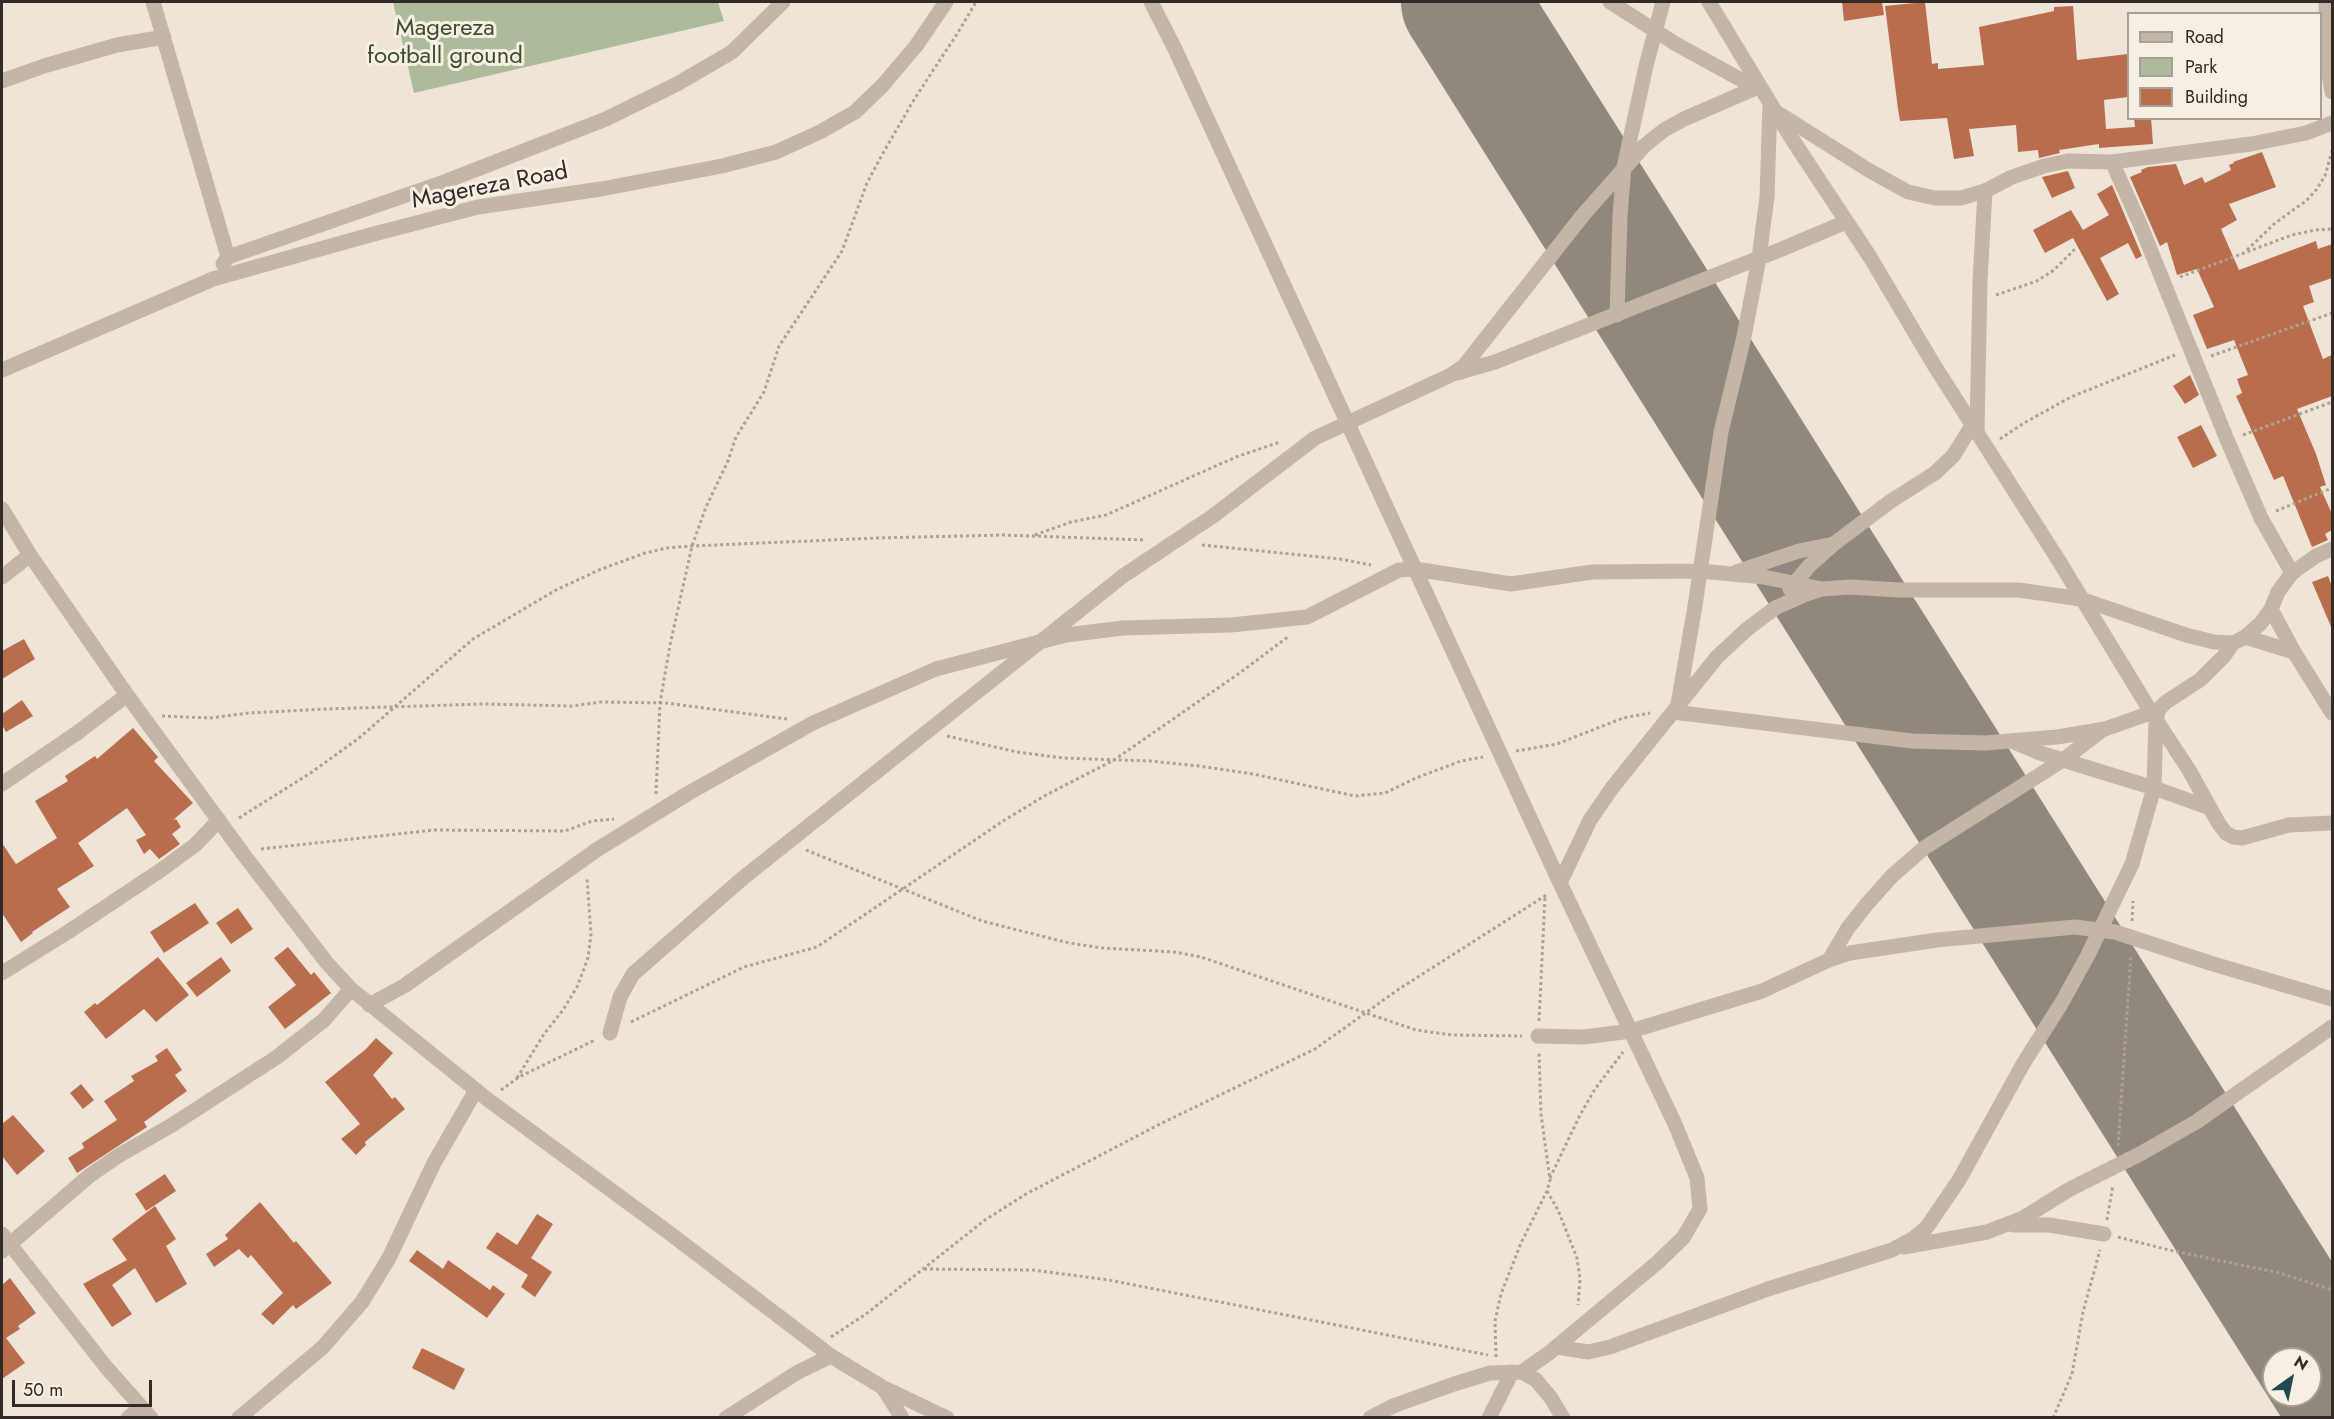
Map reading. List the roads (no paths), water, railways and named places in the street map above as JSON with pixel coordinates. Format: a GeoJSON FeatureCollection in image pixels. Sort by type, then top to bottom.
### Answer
{"type":"FeatureCollection","features":[{"type":"Feature","properties":{"kind":"street"},"geometry":{"type":"LineString","coordinates":[[153,2],[228,257]]}},
{"type":"Feature","properties":{"kind":"street"},"geometry":{"type":"LineString","coordinates":[[213,279],[228,257],[444,183],[606,119],[677,84],[732,52],[783,2]]}},
{"type":"Feature","properties":{"kind":"street","name":"Magereza Road"},"geometry":{"type":"LineString","coordinates":[[2,370],[213,279],[478,207],[601,189],[722,166],[776,152],[820,132],[855,112],[882,86],[916,46],[946,2]]}},
{"type":"Feature","properties":{"kind":"street"},"geometry":{"type":"LineString","coordinates":[[1151,2],[1174,47],[1560,883],[1675,1124],[1697,1178],[1700,1209],[1683,1238],[1557,1347],[1507,1368],[1393,1406],[1370,1418]]}},
{"type":"Feature","properties":{"kind":"street"},"geometry":{"type":"LineString","coordinates":[[1610,2],[1654,31],[1758,87]]}},
{"type":"Feature","properties":{"kind":"street"},"geometry":{"type":"LineString","coordinates":[[1617,315],[1624,167],[1654,31],[1663,2]]}},
{"type":"Feature","properties":{"kind":"street"},"geometry":{"type":"LineString","coordinates":[[1709,2],[1758,87],[1875,265],[1934,365],[2155,714],[2226,833],[2242,838],[2289,825],[2332,823]]}},
{"type":"Feature","properties":{"kind":"street"},"geometry":{"type":"LineString","coordinates":[[2326,2],[2328,67],[2332,92]]}},
{"type":"Feature","properties":{"kind":"street"},"geometry":{"type":"LineString","coordinates":[[2,81],[117,45],[164,37]]}},
{"type":"Feature","properties":{"kind":"street"},"geometry":{"type":"LineString","coordinates":[[1451,375],[1464,366],[1477,352],[1520,293],[1644,146],[1664,130],[1712,106],[1758,87]]}},
{"type":"Feature","properties":{"kind":"street"},"geometry":{"type":"LineString","coordinates":[[1772,106],[1842,154],[1908,192],[1935,198],[1961,198],[1985,191],[2012,177],[2068,161],[2112,162],[2280,139],[2306,133],[2332,123]]}},
{"type":"Feature","properties":{"kind":"street"},"geometry":{"type":"LineString","coordinates":[[1676,708],[1700,571],[1720,432],[1744,337],[1759,258],[1767,197],[1772,106]]}},
{"type":"Feature","properties":{"kind":"street"},"geometry":{"type":"LineString","coordinates":[[2112,162],[2261,518],[2292,573]]}},
{"type":"Feature","properties":{"kind":"street"},"geometry":{"type":"LineString","coordinates":[[1775,608],[1809,566],[1835,543],[1891,501],[1935,473],[1953,456],[1975,428],[1985,191]]}},
{"type":"Feature","properties":{"kind":"street"},"geometry":{"type":"LineString","coordinates":[[610,1033],[625,985],[642,964],[743,878],[1123,576],[1213,516],[1314,438],[1451,375],[1495,362],[1617,315],[1846,222]]}},
{"type":"Feature","properties":{"kind":"street"},"geometry":{"type":"LineString","coordinates":[[2,509],[30,555],[127,695],[241,851],[322,956],[351,989],[481,1095],[817,1346],[882,1387],[947,1418]]}},
{"type":"Feature","properties":{"kind":"street"},"geometry":{"type":"LineString","coordinates":[[1733,573],[1799,550],[1835,543]]}},
{"type":"Feature","properties":{"kind":"street"},"geometry":{"type":"LineString","coordinates":[[1676,708],[1912,741],[2013,742],[2105,729],[2155,714],[2166,702],[2200,680],[2239,640],[2261,622],[2292,573],[2316,556],[2332,549]]}},
{"type":"Feature","properties":{"kind":"street"},"geometry":{"type":"LineString","coordinates":[[2,577],[30,555]]}},
{"type":"Feature","properties":{"kind":"street"},"geometry":{"type":"LineString","coordinates":[[369,1005],[404,986],[588,856],[649,817],[813,723],[936,669],[1066,635],[1123,628],[1231,625],[1307,617],[1399,570],[1415,569],[1510,584],[1592,572],[1700,571],[1733,573],[1822,589],[1850,587],[1911,590],[2019,590],[2081,599],[2186,635],[2214,642],[2239,640],[2294,652]]}},
{"type":"Feature","properties":{"kind":"street"},"geometry":{"type":"LineString","coordinates":[[1560,883],[1574,850],[1606,796],[1717,657],[1746,630],[1775,608],[1822,589]]}},
{"type":"Feature","properties":{"kind":"street"},"geometry":{"type":"LineString","coordinates":[[2271,609],[2294,652],[2332,712]]}},
{"type":"Feature","properties":{"kind":"street"},"geometry":{"type":"LineString","coordinates":[[2,784],[77,733],[127,695]]}},
{"type":"Feature","properties":{"kind":"street"},"geometry":{"type":"LineString","coordinates":[[1892,1250],[1928,1227],[1942,1207],[2023,1064],[2061,1004],[2101,928],[2132,864],[2154,788],[2155,714]]}},
{"type":"Feature","properties":{"kind":"street"},"geometry":{"type":"LineString","coordinates":[[1829,960],[1848,928],[1867,904],[1892,876],[1924,848],[2063,759],[2105,729]]}},
{"type":"Feature","properties":{"kind":"street"},"geometry":{"type":"LineString","coordinates":[[2013,742],[2210,808]]}},
{"type":"Feature","properties":{"kind":"street"},"geometry":{"type":"LineString","coordinates":[[2,973],[161,870],[222,824]]}},
{"type":"Feature","properties":{"kind":"street"},"geometry":{"type":"LineString","coordinates":[[1538,1036],[1633,1035],[1762,991],[1829,960],[1850,953],[1937,940],[2056,928],[2101,928],[2332,999]]}},
{"type":"Feature","properties":{"kind":"street"},"geometry":{"type":"LineString","coordinates":[[128,1418],[146,1412],[4,1243],[108,1162],[172,1125],[277,1057],[324,1020],[351,989]]}},
{"type":"Feature","properties":{"kind":"street"},"geometry":{"type":"LineString","coordinates":[[1557,1347],[1588,1352],[1610,1347],[1768,1289],[1892,1250],[2007,1226],[2085,1181],[2116,1167],[2196,1122],[2332,1027]]}},
{"type":"Feature","properties":{"kind":"street"},"geometry":{"type":"LineString","coordinates":[[239,1418],[323,1347],[362,1302],[389,1258],[434,1163],[481,1095]]}},
{"type":"Feature","properties":{"kind":"street"},"geometry":{"type":"LineString","coordinates":[[2007,1226],[2049,1225],[2104,1234]]}},
{"type":"Feature","properties":{"kind":"street"},"geometry":{"type":"LineString","coordinates":[[726,1418],[798,1372],[831,1356]]}},
{"type":"Feature","properties":{"kind":"street"},"geometry":{"type":"LineString","coordinates":[[1489,1418],[1507,1368]]}},
{"type":"Feature","properties":{"kind":"street"},"geometry":{"type":"LineString","coordinates":[[1507,1368],[1536,1380],[1551,1398],[1563,1418]]}},
{"type":"Feature","properties":{"kind":"street"},"geometry":{"type":"LineString","coordinates":[[882,1387],[902,1418]]}},
{"type":"Feature","properties":{"kind":"park label","name":"Magereza football ground"},"geometry":{"type":"Point","coordinates":[445,43]}}]}
